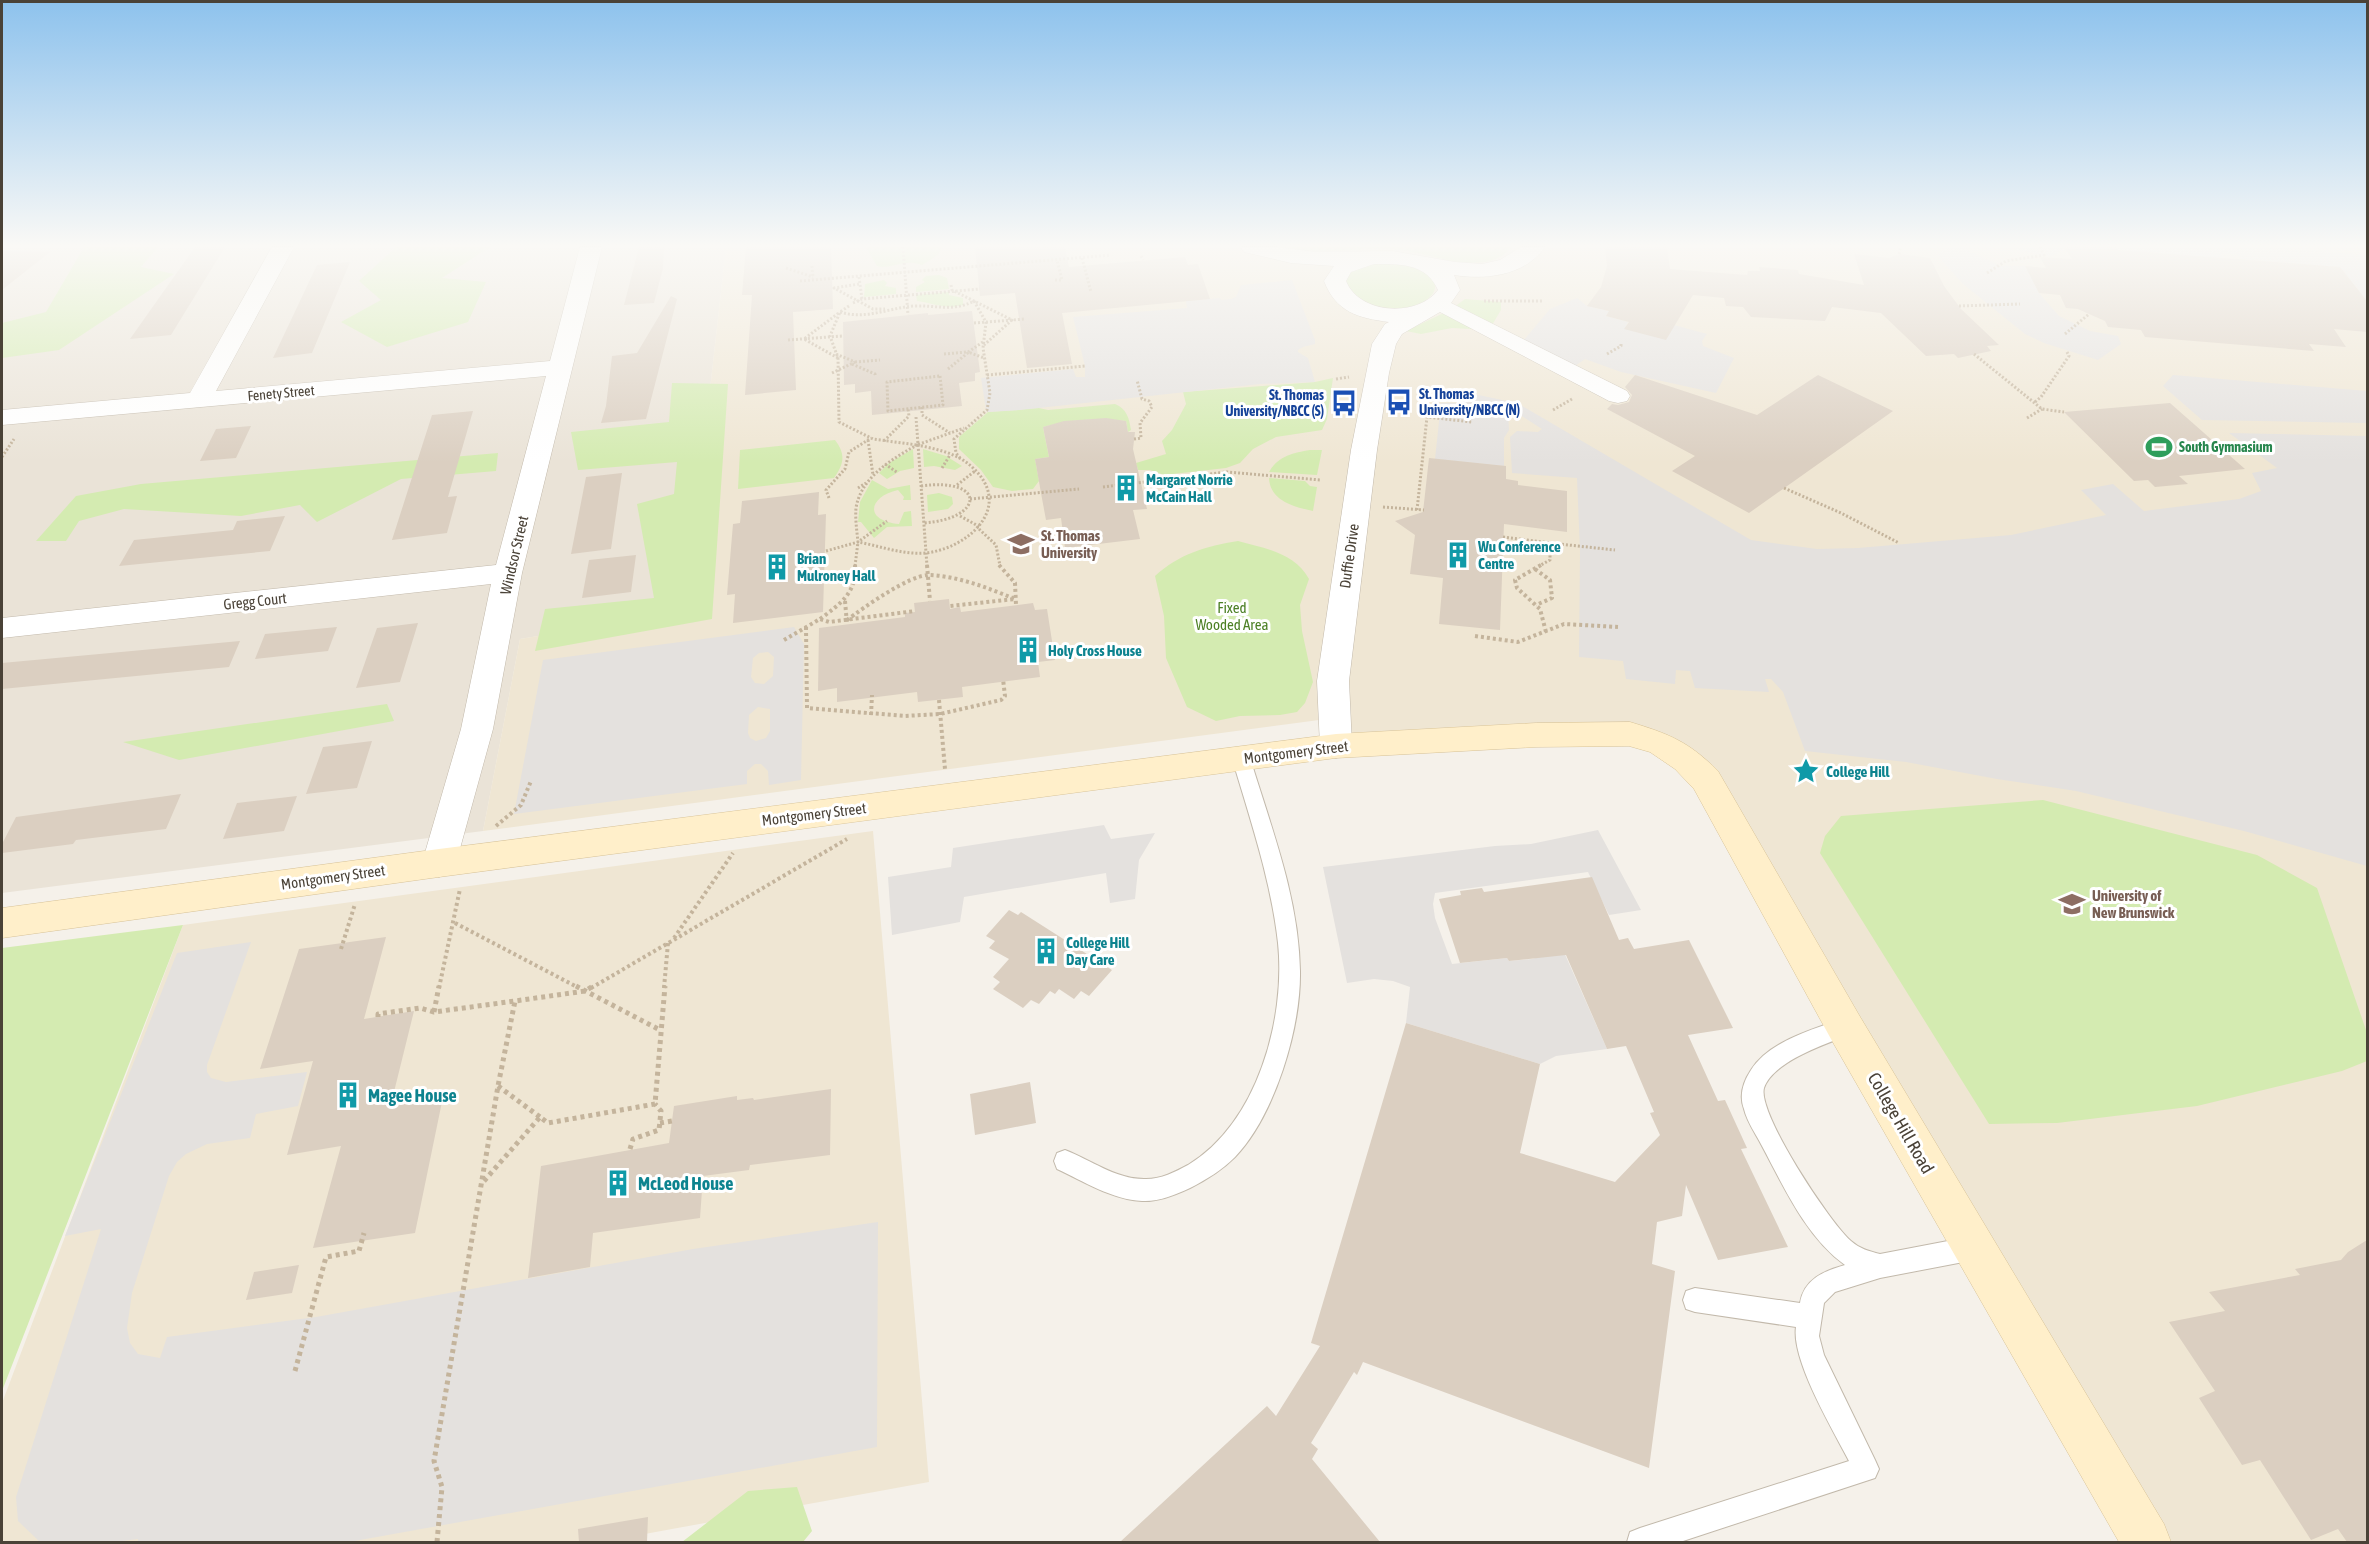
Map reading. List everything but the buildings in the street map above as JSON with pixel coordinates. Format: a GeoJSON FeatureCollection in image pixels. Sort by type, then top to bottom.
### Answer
{"type":"FeatureCollection","features":[{"type":"Feature","properties":{"kind":"street"},"geometry":{"type":"LineString","coordinates":[[200,400],[244,319]]}},
{"type":"Feature","properties":{"kind":"street","name":"Windsor Street"},"geometry":{"type":"LineString","coordinates":[[450,875],[508,573],[572,319]]}},
{"type":"Feature","properties":{"kind":"street"},"geometry":{"type":"LineString","coordinates":[[1354,319],[1379,367]]}},
{"type":"Feature","properties":{"kind":"street","name":"Duffie Drive"},"geometry":{"type":"LineString","coordinates":[[1336,746],[1333,681],[1364,450],[1379,367],[1384,344],[1393,329],[1415,319]]}},
{"type":"Feature","properties":{"kind":"street"},"geometry":{"type":"LineString","coordinates":[[1462,319],[1618,396]]}},
{"type":"Feature","properties":{"kind":"street","name":"Fenety Street"},"geometry":{"type":"LineString","coordinates":[[8,428],[200,400],[560,367]]}},
{"type":"Feature","properties":{"kind":"street","name":"Gregg Court"},"geometry":{"type":"LineString","coordinates":[[2,628],[508,573]]}},
{"type":"Feature","properties":{"kind":"street","name":"Montgomery Street"},"geometry":{"type":"LineString","coordinates":[[2,923],[450,875],[947,797],[1336,746],[1524,736],[1630,734]]}},
{"type":"Feature","properties":{"kind":"street","name":"College Hill Road"},"geometry":{"type":"LineString","coordinates":[[1630,734],[1661,744],[1687,760],[1706,780],[1845,1027],[2146,1542]]}},
{"type":"Feature","properties":{"kind":"lane"},"geometry":{"type":"LineString","coordinates":[[1065,1161],[1132,1190],[1169,1188],[1202,1170],[1229,1147],[1255,1108],[1275,1059],[1286,1011],[1290,972],[1287,932],[1281,904],[1241,758]]}},
{"type":"Feature","properties":{"kind":"lane"},"geometry":{"type":"LineString","coordinates":[[1845,1027],[1785,1052],[1764,1071],[1753,1089],[1754,1108],[1819,1224],[1840,1247],[1859,1260],[1880,1266]]}},
{"type":"Feature","properties":{"kind":"lane"},"geometry":{"type":"LineString","coordinates":[[1640,1542],[1866,1469],[1812,1358],[1807,1336],[1808,1316],[1813,1297],[1828,1282],[1880,1266],[1974,1248]]}},
{"type":"Feature","properties":{"kind":"lane"},"geometry":{"type":"LineString","coordinates":[[1695,1300],[1808,1316]]}},
{"type":"Feature","properties":{"kind":"path"},"geometry":{"type":"LineString","coordinates":[[804,339],[831,319]]}},
{"type":"Feature","properties":{"kind":"path"},"geometry":{"type":"LineString","coordinates":[[837,319],[830,336],[838,358],[839,422],[869,439],[917,444],[960,459],[975,471],[990,497],[988,511],[980,528],[957,544],[926,553],[900,553],[858,542]]}},
{"type":"Feature","properties":{"kind":"path"},"geometry":{"type":"LineString","coordinates":[[960,459],[956,453],[954,439],[987,410],[990,393],[983,344],[984,319]]}},
{"type":"Feature","properties":{"kind":"path"},"geometry":{"type":"LineString","coordinates":[[974,323],[1019,319]]}},
{"type":"Feature","properties":{"kind":"path"},"geometry":{"type":"LineString","coordinates":[[2065,334],[2083,319]]}},
{"type":"Feature","properties":{"kind":"path"},"geometry":{"type":"LineString","coordinates":[[948,369],[1012,320]]}},
{"type":"Feature","properties":{"kind":"path"},"geometry":{"type":"LineString","coordinates":[[788,340],[842,336]]}},
{"type":"Feature","properties":{"kind":"path"},"geometry":{"type":"LineString","coordinates":[[804,339],[838,358]]}},
{"type":"Feature","properties":{"kind":"path"},"geometry":{"type":"LineString","coordinates":[[1607,354],[1621,346],[1621,343]]}},
{"type":"Feature","properties":{"kind":"path"},"geometry":{"type":"LineString","coordinates":[[944,354],[969,352],[985,358]]}},
{"type":"Feature","properties":{"kind":"path"},"geometry":{"type":"LineString","coordinates":[[2035,402],[2041,397],[2069,356],[2067,352]]}},
{"type":"Feature","properties":{"kind":"path"},"geometry":{"type":"LineString","coordinates":[[836,354],[875,374],[875,377]]}},
{"type":"Feature","properties":{"kind":"path"},"geometry":{"type":"LineString","coordinates":[[1974,354],[2042,409],[2064,412]]}},
{"type":"Feature","properties":{"kind":"path"},"geometry":{"type":"LineString","coordinates":[[832,373],[853,363],[880,360]]}},
{"type":"Feature","properties":{"kind":"path"},"geometry":{"type":"LineString","coordinates":[[987,375],[1085,366]]}},
{"type":"Feature","properties":{"kind":"path"},"geometry":{"type":"LineString","coordinates":[[940,376],[943,405],[922,407],[888,411],[887,381],[940,376]]}},
{"type":"Feature","properties":{"kind":"path"},"geometry":{"type":"LineString","coordinates":[[1336,379],[1349,377]]}},
{"type":"Feature","properties":{"kind":"path"},"geometry":{"type":"LineString","coordinates":[[1134,439],[1141,438],[1140,423],[1152,407],[1149,401],[1142,399],[1137,380]]}},
{"type":"Feature","properties":{"kind":"path"},"geometry":{"type":"LineString","coordinates":[[922,407],[924,416]]}},
{"type":"Feature","properties":{"kind":"path"},"geometry":{"type":"LineString","coordinates":[[884,441],[909,416],[908,409]]}},
{"type":"Feature","properties":{"kind":"path"},"geometry":{"type":"LineString","coordinates":[[2027,418],[2042,409]]}},
{"type":"Feature","properties":{"kind":"path"},"geometry":{"type":"LineString","coordinates":[[907,418],[924,416],[951,433]]}},
{"type":"Feature","properties":{"kind":"path"},"geometry":{"type":"LineString","coordinates":[[915,417],[930,601]]}},
{"type":"Feature","properties":{"kind":"path"},"geometry":{"type":"LineString","coordinates":[[1417,510],[1427,417],[1472,422]]}},
{"type":"Feature","properties":{"kind":"path"},"geometry":{"type":"LineString","coordinates":[[858,488],[885,464],[917,444],[967,427]]}},
{"type":"Feature","properties":{"kind":"path"},"geometry":{"type":"LineString","coordinates":[[2,458],[8,428]]}},
{"type":"Feature","properties":{"kind":"path"},"geometry":{"type":"LineString","coordinates":[[869,439],[873,475]]}},
{"type":"Feature","properties":{"kind":"path"},"geometry":{"type":"LineString","coordinates":[[830,498],[826,495],[826,490],[845,469],[849,453],[869,439]]}},
{"type":"Feature","properties":{"kind":"path"},"geometry":{"type":"LineString","coordinates":[[942,468],[950,455]]}},
{"type":"Feature","properties":{"kind":"path"},"geometry":{"type":"LineString","coordinates":[[885,464],[898,473]]}},
{"type":"Feature","properties":{"kind":"path"},"geometry":{"type":"LineString","coordinates":[[957,485],[975,471]]}},
{"type":"Feature","properties":{"kind":"path"},"geometry":{"type":"LineString","coordinates":[[1103,487],[1227,472],[1321,480]]}},
{"type":"Feature","properties":{"kind":"path"},"geometry":{"type":"LineString","coordinates":[[847,622],[845,601],[856,575],[855,558],[858,542],[855,508],[866,483]]}},
{"type":"Feature","properties":{"kind":"path"},"geometry":{"type":"LineString","coordinates":[[921,486],[947,483],[957,485],[966,491],[970,499],[969,506],[960,516],[944,521],[923,523]]}},
{"type":"Feature","properties":{"kind":"path"},"geometry":{"type":"LineString","coordinates":[[1784,488],[1841,513],[1899,543]]}},
{"type":"Feature","properties":{"kind":"path"},"geometry":{"type":"LineString","coordinates":[[970,499],[1079,489]]}},
{"type":"Feature","properties":{"kind":"path"},"geometry":{"type":"LineString","coordinates":[[1394,508],[1424,510]]}},
{"type":"Feature","properties":{"kind":"path"},"geometry":{"type":"LineString","coordinates":[[960,516],[980,528],[998,546],[1000,569],[1015,583],[1016,605]]}},
{"type":"Feature","properties":{"kind":"path"},"geometry":{"type":"LineString","coordinates":[[826,551],[858,542],[886,521]]}},
{"type":"Feature","properties":{"kind":"path"},"geometry":{"type":"LineString","coordinates":[[1503,537],[1615,550]]}},
{"type":"Feature","properties":{"kind":"path"},"geometry":{"type":"LineString","coordinates":[[1546,632],[1539,609],[1517,588],[1515,580],[1550,560],[1550,543]]}},
{"type":"Feature","properties":{"kind":"path"},"geometry":{"type":"LineString","coordinates":[[1535,569],[1550,580],[1552,597],[1535,605]]}},
{"type":"Feature","properties":{"kind":"path"},"geometry":{"type":"LineString","coordinates":[[847,622],[877,597],[927,575],[980,585],[1015,599]]}},
{"type":"Feature","properties":{"kind":"path"},"geometry":{"type":"LineString","coordinates":[[950,606],[1015,599]]}},
{"type":"Feature","properties":{"kind":"path"},"geometry":{"type":"LineString","coordinates":[[784,640],[845,601]]}},
{"type":"Feature","properties":{"kind":"path"},"geometry":{"type":"LineString","coordinates":[[820,619],[829,622],[847,622],[915,611]]}},
{"type":"Feature","properties":{"kind":"path"},"geometry":{"type":"LineString","coordinates":[[1475,636],[1518,642],[1568,623],[1618,627]]}},
{"type":"Feature","properties":{"kind":"path"},"geometry":{"type":"LineString","coordinates":[[806,627],[807,708],[890,716],[940,714],[1000,700],[1005,696],[1003,679]]}},
{"type":"Feature","properties":{"kind":"path"},"geometry":{"type":"LineString","coordinates":[[872,695],[872,715]]}},
{"type":"Feature","properties":{"kind":"path"},"geometry":{"type":"LineString","coordinates":[[939,700],[947,797]]}},
{"type":"Feature","properties":{"kind":"path"},"geometry":{"type":"LineString","coordinates":[[491,830],[521,805],[531,781]]}},
{"type":"Feature","properties":{"kind":"path"},"geometry":{"type":"LineString","coordinates":[[378,1017],[378,1014],[420,1008],[434,1012],[585,990],[840,845],[852,834]]}},
{"type":"Feature","properties":{"kind":"path"},"geometry":{"type":"LineString","coordinates":[[630,1149],[633,1139],[659,1130],[661,1111],[655,1104],[668,943],[680,932],[735,850]]}},
{"type":"Feature","properties":{"kind":"path"},"geometry":{"type":"LineString","coordinates":[[434,1012],[455,923],[450,875]]}},
{"type":"Feature","properties":{"kind":"path"},"geometry":{"type":"LineString","coordinates":[[341,949],[356,901]]}},
{"type":"Feature","properties":{"kind":"path"},"geometry":{"type":"LineString","coordinates":[[455,923],[660,1030]]}},
{"type":"Feature","properties":{"kind":"path"},"geometry":{"type":"LineString","coordinates":[[437,1542],[442,1487],[434,1461],[498,1086],[515,1001]]}},
{"type":"Feature","properties":{"kind":"path"},"geometry":{"type":"LineString","coordinates":[[498,1086],[548,1123],[655,1104]]}},
{"type":"Feature","properties":{"kind":"path"},"geometry":{"type":"LineString","coordinates":[[483,1183],[540,1118]]}},
{"type":"Feature","properties":{"kind":"path"},"geometry":{"type":"LineString","coordinates":[[660,1123],[672,1121]]}},
{"type":"Feature","properties":{"kind":"path"},"geometry":{"type":"LineString","coordinates":[[295,1371],[326,1257],[359,1251],[364,1233]]}},
{"type":"Feature","properties":{"kind":"shaded area"},"geometry":{"type":"Polygon","coordinates":[[[2,319],[718,319],[685,612],[520,639],[483,831],[2,893],[2,319]]]}},
{"type":"Feature","properties":{"kind":"shaded area","name":"University of New Brunswick"},"geometry":{"type":"Polygon","coordinates":[[[718,319],[2367,319],[2367,1542],[2149,1542],[1988,1260],[1706,780],[1661,744],[1336,746],[1334,718],[483,831],[520,639],[685,611],[718,319]]]}},
{"type":"Feature","properties":{"kind":"shaded area"},"geometry":{"type":"Polygon","coordinates":[[[1074,319],[1307,319],[1315,340],[1315,344],[1303,347],[1298,352],[1308,358],[1315,382],[1260,384],[1020,410],[988,412],[986,410],[981,378],[1073,369],[1076,377],[1085,377],[1085,366],[1074,319]]]}},
{"type":"Feature","properties":{"kind":"shaded area"},"geometry":{"type":"Polygon","coordinates":[[[1542,319],[1617,319],[1628,322],[1626,326],[1674,325],[1707,334],[1702,341],[1703,346],[1734,358],[1716,393],[1621,372],[1585,359],[1575,366],[1524,340],[1542,319]]]}},
{"type":"Feature","properties":{"kind":"shaded area"},"geometry":{"type":"Polygon","coordinates":[[[2006,319],[2065,319],[2090,331],[2118,336],[2121,344],[2098,360],[2044,343],[2025,334],[2006,319]]]}},
{"type":"Feature","properties":{"kind":"shaded area"},"geometry":{"type":"Polygon","coordinates":[[[2173,375],[2367,391],[2367,423],[2202,420],[2163,386],[2173,375]]]}},
{"type":"Feature","properties":{"kind":"shaded area"},"geometry":{"type":"Polygon","coordinates":[[[1459,391],[1517,403],[1751,540],[1817,549],[1858,548],[2011,535],[2106,515],[2081,490],[2113,484],[2144,511],[2239,499],[2261,491],[2252,473],[2277,468],[2229,433],[2367,436],[2367,866],[2244,831],[2076,791],[1906,762],[1805,751],[1783,692],[1771,679],[1765,679],[1769,692],[1695,688],[1690,671],[1676,670],[1675,684],[1626,679],[1623,661],[1579,657],[1580,551],[1577,478],[1512,473],[1510,437],[1517,431],[1538,432],[1542,429],[1506,408],[1493,405],[1487,407],[1508,410],[1509,430],[1504,438],[1504,466],[1435,459],[1441,403],[1462,403],[1459,391]]]}},
{"type":"Feature","properties":{"kind":"shaded area"},"geometry":{"type":"Polygon","coordinates":[[[794,627],[804,644],[801,780],[769,785],[768,771],[761,764],[755,764],[747,771],[747,784],[514,814],[543,660],[794,627]],[[768,652],[759,653],[753,658],[751,677],[755,683],[764,684],[773,676],[774,657],[768,652]],[[758,707],[749,715],[748,733],[750,738],[756,741],[766,738],[770,731],[770,709],[758,707]]]}},
{"type":"Feature","properties":{"kind":"shaded area"},"geometry":{"type":"Polygon","coordinates":[[[1104,825],[1111,839],[1155,833],[1139,860],[1135,899],[1110,903],[1106,873],[964,897],[960,922],[892,935],[888,877],[951,867],[953,848],[1104,825]]]}},
{"type":"Feature","properties":{"kind":"shaded area"},"geometry":{"type":"Polygon","coordinates":[[[1598,830],[1641,910],[1609,915],[1588,872],[1435,893],[1433,904],[1435,918],[1452,964],[1507,958],[1509,961],[1532,959],[1563,950],[1607,1049],[1556,1056],[1540,1064],[1406,1023],[1410,987],[1393,981],[1374,979],[1347,983],[1323,867],[1495,846],[1531,844],[1598,830]]]}},
{"type":"Feature","properties":{"kind":"shaded area"},"geometry":{"type":"Polygon","coordinates":[[[873,831],[929,1482],[601,1542],[2,1542],[2,1403],[183,925],[873,831]]]}},
{"type":"Feature","properties":{"kind":"shaded area"},"geometry":{"type":"Polygon","coordinates":[[[251,942],[207,1065],[207,1072],[211,1078],[226,1082],[307,1072],[298,1106],[256,1114],[250,1138],[207,1144],[186,1154],[177,1162],[169,1176],[132,1293],[127,1328],[130,1343],[138,1354],[160,1358],[167,1337],[316,1317],[693,1249],[878,1222],[877,1447],[349,1542],[138,1542],[138,1539],[115,1542],[40,1542],[18,1521],[16,1497],[101,1229],[65,1236],[177,953],[251,942]]]}},
{"type":"Feature","properties":{"kind":"green space"},"geometry":{"type":"Polygon","coordinates":[[[18,319],[106,319],[59,350],[2,358],[2,323],[18,319]]]}},
{"type":"Feature","properties":{"kind":"green space"},"geometry":{"type":"Polygon","coordinates":[[[346,319],[469,319],[468,322],[387,347],[341,322],[346,319]]]}},
{"type":"Feature","properties":{"kind":"green space"},"geometry":{"type":"Polygon","coordinates":[[[1431,319],[1496,319],[1489,330],[1452,328],[1421,334],[1406,331],[1431,319]]]}},
{"type":"Feature","properties":{"kind":"green space"},"geometry":{"type":"Polygon","coordinates":[[[1333,378],[1327,419],[1322,430],[1276,437],[1253,449],[1240,463],[1226,468],[1164,475],[1150,470],[1138,470],[1136,463],[1166,454],[1162,441],[1172,430],[1186,404],[1183,392],[1315,382],[1333,378]]]}},
{"type":"Feature","properties":{"kind":"green space"},"geometry":{"type":"Polygon","coordinates":[[[672,383],[728,384],[712,619],[535,651],[545,609],[654,598],[637,504],[674,494],[677,462],[578,470],[571,432],[669,422],[672,383]]]}},
{"type":"Feature","properties":{"kind":"green space"},"geometry":{"type":"Polygon","coordinates":[[[1115,404],[1127,414],[1131,430],[1128,432],[1126,421],[1115,420],[1094,419],[1043,427],[1049,457],[1035,459],[1039,481],[1033,489],[1012,491],[993,487],[981,470],[959,449],[959,437],[988,412],[1115,404]]]}},
{"type":"Feature","properties":{"kind":"green space"},"geometry":{"type":"Polygon","coordinates":[[[835,440],[841,450],[842,459],[834,478],[738,489],[740,450],[835,440]]]}},
{"type":"Feature","properties":{"kind":"green space"},"geometry":{"type":"Polygon","coordinates":[[[913,449],[914,468],[900,471],[887,479],[879,473],[889,463],[913,449]]]}},
{"type":"Feature","properties":{"kind":"green space"},"geometry":{"type":"Polygon","coordinates":[[[923,449],[946,456],[962,466],[955,470],[934,466],[924,467],[923,449]]]}},
{"type":"Feature","properties":{"kind":"green space"},"geometry":{"type":"Polygon","coordinates":[[[1310,450],[1322,450],[1317,475],[1269,472],[1281,459],[1310,450]]]}},
{"type":"Feature","properties":{"kind":"green space"},"geometry":{"type":"Polygon","coordinates":[[[498,453],[496,471],[401,479],[317,522],[300,505],[241,516],[124,509],[79,521],[66,541],[36,541],[76,496],[141,484],[498,453]]]}},
{"type":"Feature","properties":{"kind":"green space"},"geometry":{"type":"Polygon","coordinates":[[[1269,478],[1305,481],[1310,486],[1317,487],[1313,511],[1284,502],[1270,486],[1269,478]]]}},
{"type":"Feature","properties":{"kind":"green space"},"geometry":{"type":"Polygon","coordinates":[[[872,480],[888,489],[910,485],[911,500],[903,500],[904,497],[898,490],[881,497],[874,508],[879,518],[899,524],[904,512],[911,511],[912,526],[887,527],[874,538],[861,522],[858,522],[860,502],[872,480]]]}},
{"type":"Feature","properties":{"kind":"green space"},"geometry":{"type":"Polygon","coordinates":[[[939,493],[952,497],[953,504],[948,509],[928,512],[927,495],[939,493]]]}},
{"type":"Feature","properties":{"kind":"green space","name":"Fixed Wooded Area"},"geometry":{"type":"Polygon","coordinates":[[[1238,541],[1287,557],[1303,570],[1309,579],[1300,605],[1302,631],[1313,682],[1305,703],[1297,712],[1280,715],[1240,716],[1216,721],[1187,707],[1166,658],[1164,616],[1155,576],[1164,568],[1194,552],[1238,541]]]}},
{"type":"Feature","properties":{"kind":"green space"},"geometry":{"type":"Polygon","coordinates":[[[387,704],[394,721],[179,760],[123,742],[387,704]]]}},
{"type":"Feature","properties":{"kind":"green space"},"geometry":{"type":"Polygon","coordinates":[[[2043,800],[2257,855],[2317,888],[2367,1033],[2367,1061],[2342,1071],[2197,1106],[2057,1123],[1989,1124],[1820,853],[1825,836],[1841,816],[2043,800]]]}},
{"type":"Feature","properties":{"kind":"green space"},"geometry":{"type":"Polygon","coordinates":[[[183,925],[2,1391],[2,948],[183,925]]]}},
{"type":"Feature","properties":{"kind":"green space"},"geometry":{"type":"Polygon","coordinates":[[[797,1487],[812,1531],[803,1542],[682,1542],[748,1491],[797,1487]]]}},
{"type":"Feature","properties":{"kind":"place","name":"St. Thomas University/NBCC (N)"},"geometry":{"type":"Point","coordinates":[1399,402]}},
{"type":"Feature","properties":{"kind":"place","name":"St. Thomas University/NBCC (S)"},"geometry":{"type":"Point","coordinates":[1344,403]}},
{"type":"Feature","properties":{"kind":"place","name":"South Gymnasium"},"geometry":{"type":"Point","coordinates":[2159,447]}},
{"type":"Feature","properties":{"kind":"place","name":"Margaret Norrie McCain Hall"},"geometry":{"type":"Point","coordinates":[1126,488]}},
{"type":"Feature","properties":{"kind":"place","name":"St. Thomas University"},"geometry":{"type":"Point","coordinates":[1021,544]}},
{"type":"Feature","properties":{"kind":"place","name":"Wu Conference Centre"},"geometry":{"type":"Point","coordinates":[1458,555]}},
{"type":"Feature","properties":{"kind":"place","name":"Brian Mulroney Hall"},"geometry":{"type":"Point","coordinates":[777,567]}},
{"type":"Feature","properties":{"kind":"place","name":"Holy Cross House"},"geometry":{"type":"Point","coordinates":[1028,650]}},
{"type":"Feature","properties":{"kind":"place","name":"College Hill"},"geometry":{"type":"Point","coordinates":[1806,771]}},
{"type":"Feature","properties":{"kind":"place","name":"University of New Brunswick"},"geometry":{"type":"Point","coordinates":[2072,904]}},
{"type":"Feature","properties":{"kind":"place","name":"College Hill Day Care"},"geometry":{"type":"Point","coordinates":[1046,951]}},
{"type":"Feature","properties":{"kind":"place","name":"Magee House"},"geometry":{"type":"Point","coordinates":[348,1095]}},
{"type":"Feature","properties":{"kind":"place","name":"McLeod House"},"geometry":{"type":"Point","coordinates":[618,1183]}}]}
